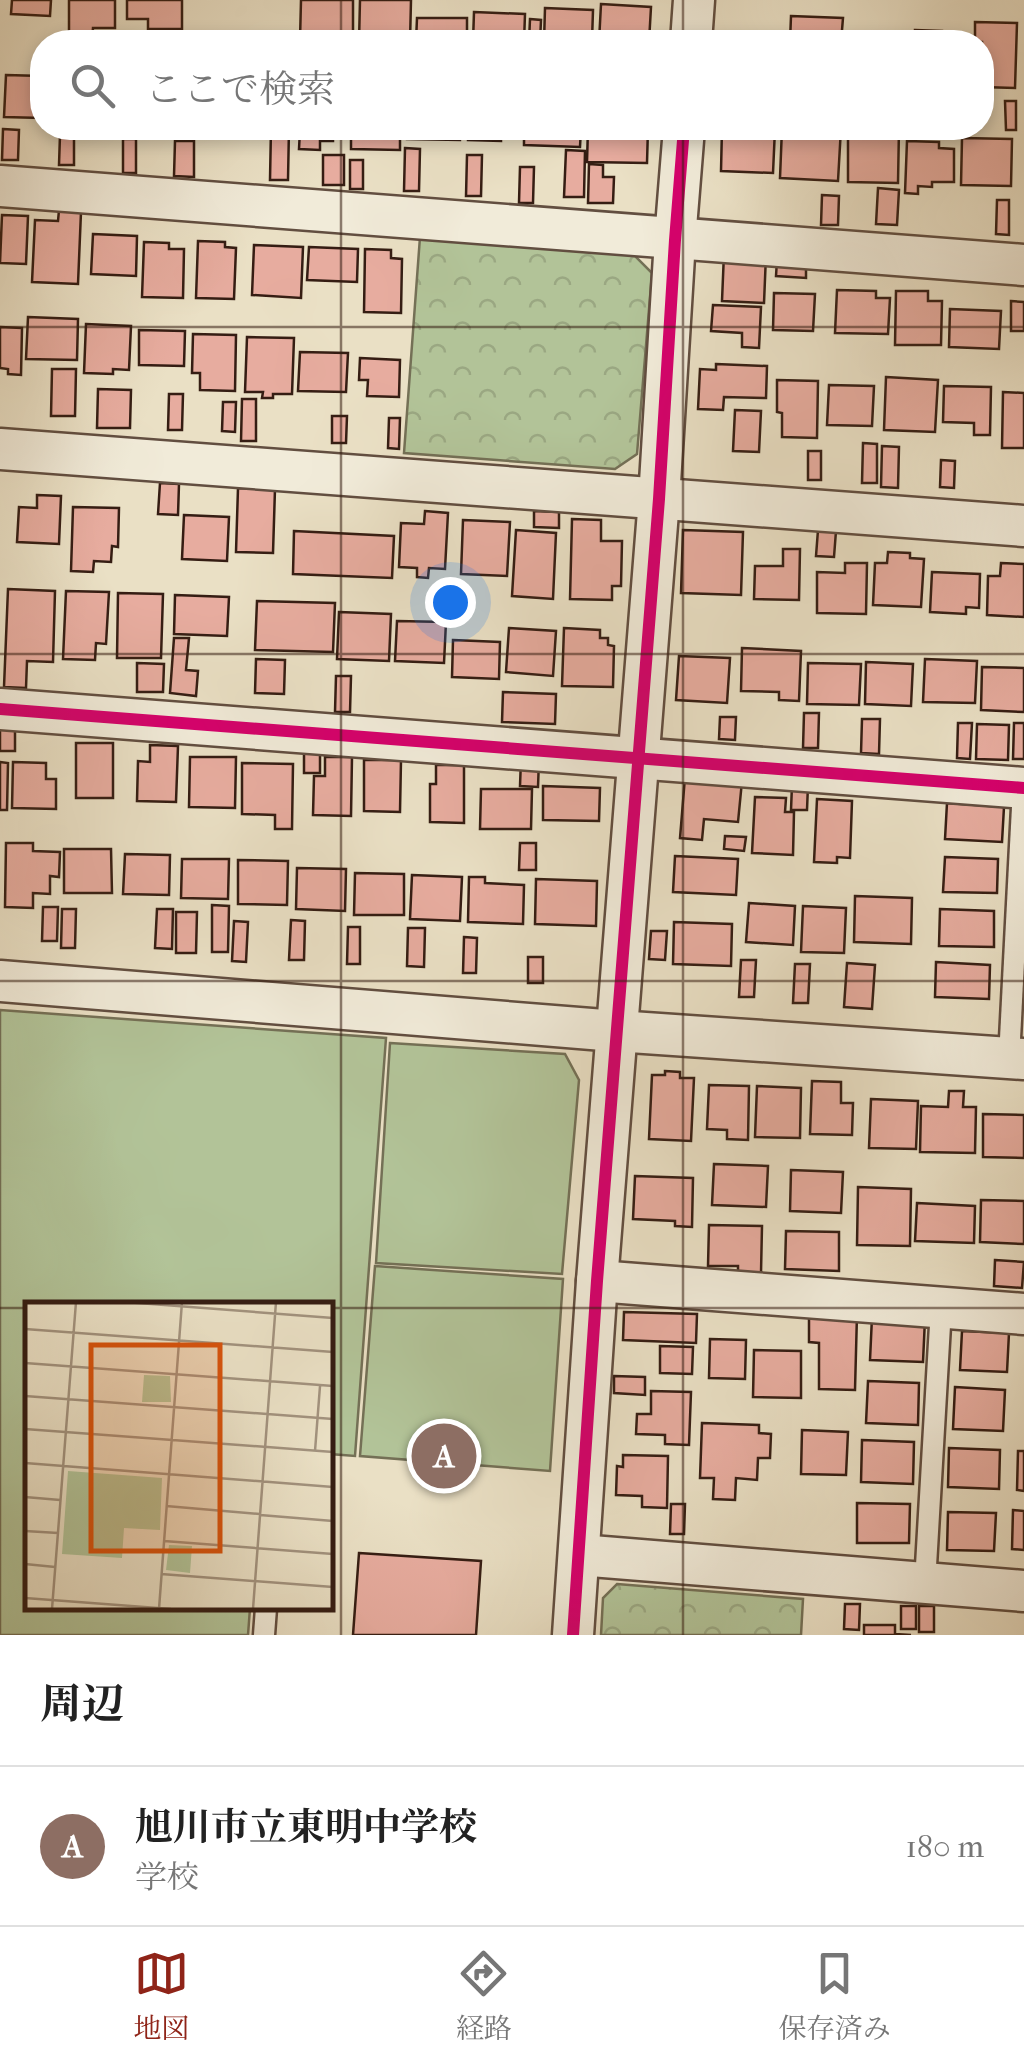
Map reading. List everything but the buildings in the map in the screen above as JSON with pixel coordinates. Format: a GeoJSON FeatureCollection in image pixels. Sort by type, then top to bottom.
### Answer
{"type":"FeatureCollection","features":[{"type":"Feature","properties":{"kind":"street"},"geometry":{"type":"LineString","coordinates":[[692,30],[694,0]]}},
{"type":"Feature","properties":{"kind":"street"},"geometry":{"type":"LineString","coordinates":[[573,1635],[683,140]]}},
{"type":"Feature","properties":{"kind":"street"},"geometry":{"type":"LineString","coordinates":[[0,186],[1024,265]]}},
{"type":"Feature","properties":{"kind":"street"},"geometry":{"type":"LineString","coordinates":[[0,449],[1024,526]]}},
{"type":"Feature","properties":{"kind":"street"},"geometry":{"type":"LineString","coordinates":[[0,709],[1024,788]]}},
{"type":"Feature","properties":{"kind":"street"},"geometry":{"type":"LineString","coordinates":[[0,981],[1017,1059]]}},
{"type":"Feature","properties":{"kind":"street"},"geometry":{"type":"LineString","coordinates":[[597,1282],[1024,1314]]}},
{"type":"Feature","properties":{"kind":"street"},"geometry":{"type":"LineString","coordinates":[[579,1555],[1024,1591]]}},
{"type":"Feature","properties":{"kind":"lane"},"geometry":{"type":"LineString","coordinates":[[1017,1059],[1024,788]]}},
{"type":"Feature","properties":{"kind":"lane"},"geometry":{"type":"LineString","coordinates":[[925,1583],[942,1308]]}},
{"type":"Feature","properties":{"kind":"lane"},"geometry":{"type":"LineString","coordinates":[[264,1635],[266,1610]]}},
{"type":"Feature","properties":{"kind":"green space"},"geometry":{"type":"Polygon","coordinates":[[[420,237],[630,251],[652,273],[637,454],[615,469],[404,453],[420,237]]]}},
{"type":"Feature","properties":{"kind":"green space"},"geometry":{"type":"Polygon","coordinates":[[[0,1010],[386,1038],[355,1456],[332,1454],[332,1302],[25,1302],[25,1610],[250,1610],[248,1635],[0,1635],[0,1010]]]}},
{"type":"Feature","properties":{"kind":"green space"},"geometry":{"type":"Polygon","coordinates":[[[390,1043],[565,1054],[579,1080],[562,1274],[376,1263],[390,1043]]]}},
{"type":"Feature","properties":{"kind":"green space"},"geometry":{"type":"Polygon","coordinates":[[[375,1266],[563,1279],[550,1471],[360,1456],[375,1266]]]}},
{"type":"Feature","properties":{"kind":"green space"},"geometry":{"type":"Polygon","coordinates":[[[617,1584],[803,1599],[801,1635],[601,1635],[603,1598],[617,1584]]]}},
{"type":"Feature","properties":{"kind":"cycle path"},"geometry":{"type":"LineString","coordinates":[[573,1635],[683,140]]}},
{"type":"Feature","properties":{"kind":"cycle path"},"geometry":{"type":"LineString","coordinates":[[0,709],[1024,788]]}},
{"type":"Feature","properties":{"kind":"place","name":"旭川市立東明中学校"},"geometry":{"type":"Point","coordinates":[444,1456]}}]}
